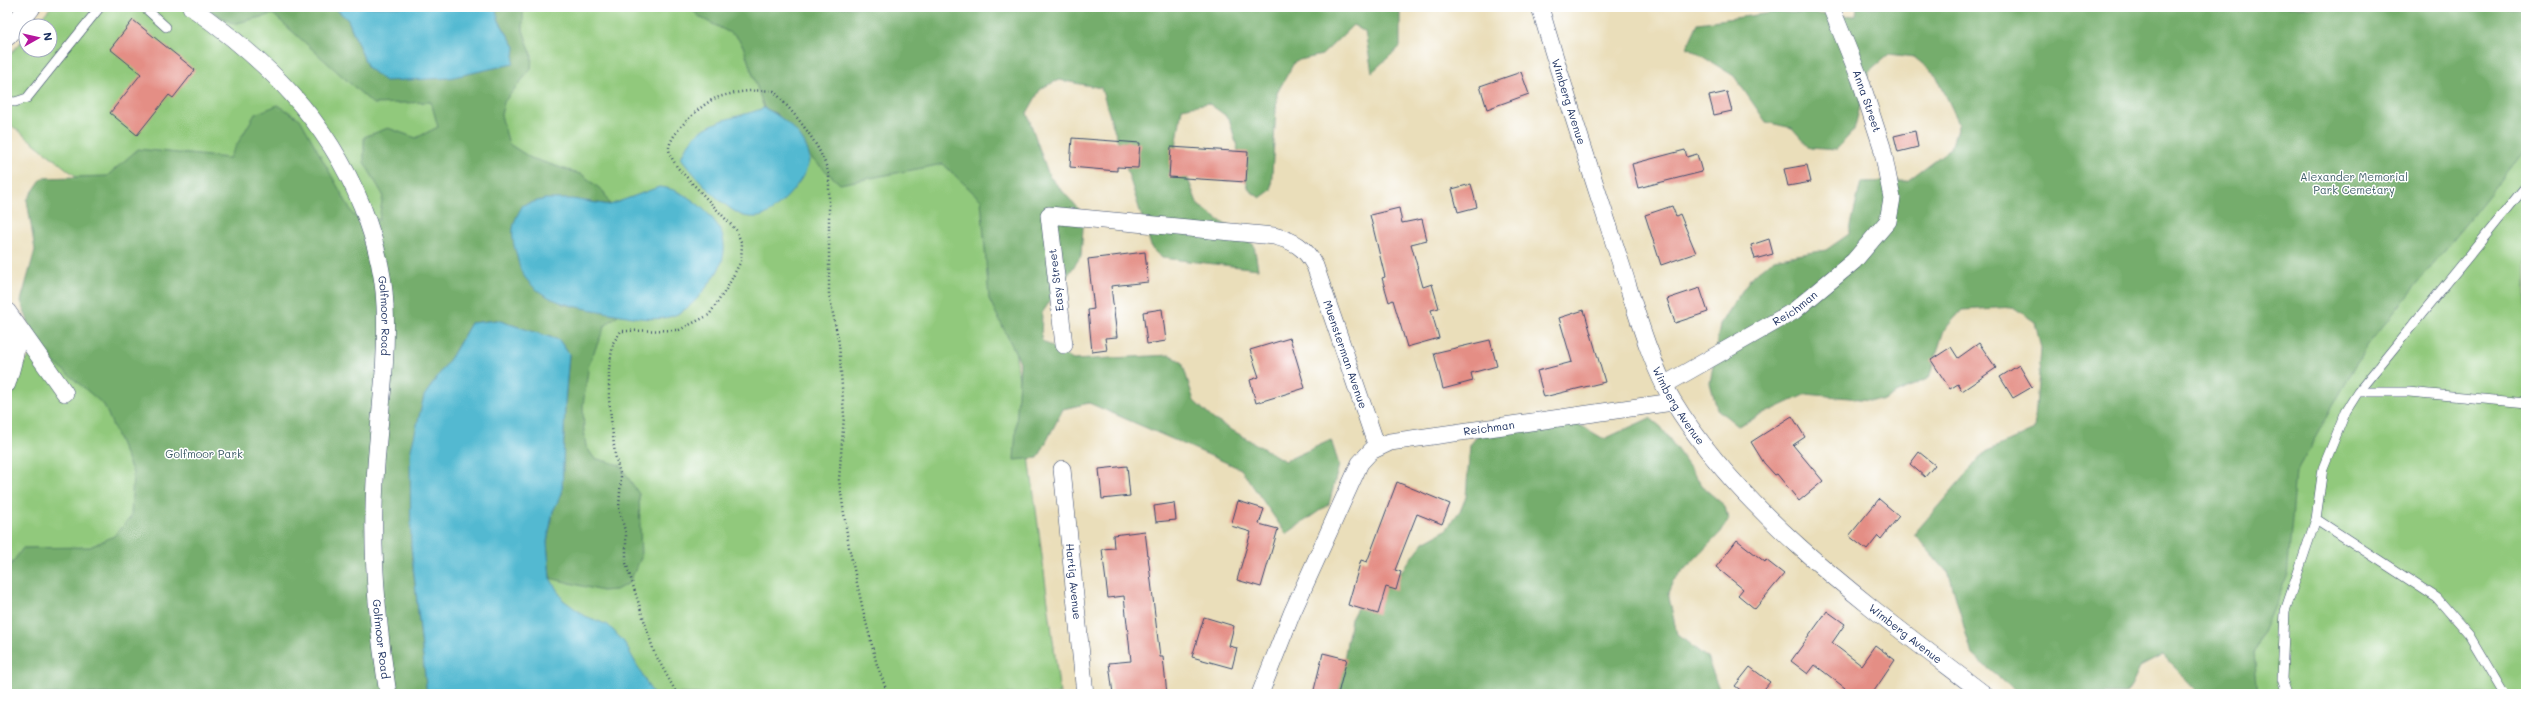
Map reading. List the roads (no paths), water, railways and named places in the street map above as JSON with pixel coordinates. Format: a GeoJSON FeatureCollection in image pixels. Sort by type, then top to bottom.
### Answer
{"type":"FeatureCollection","features":[{"type":"Feature","properties":{"kind":"street"},"geometry":{"type":"LineString","coordinates":[[7,34],[30,7]]}},
{"type":"Feature","properties":{"kind":"street","name":"Golfmoor Road"},"geometry":{"type":"LineString","coordinates":[[191,7],[218,26],[271,71],[318,124],[334,147],[354,188],[372,231],[382,278],[385,305],[384,361],[375,475],[374,538],[380,645],[388,694]]}},
{"type":"Feature","properties":{"kind":"street","name":"Wimberg Avenue"},"geometry":{"type":"LineString","coordinates":[[1540,7],[1640,321],[1664,385],[1674,402],[1725,472],[1767,517],[1806,552],[1984,694]]}},
{"type":"Feature","properties":{"kind":"street","name":"Anna Street"},"geometry":{"type":"LineString","coordinates":[[1831,7],[1860,79],[1882,146],[1892,198]]}},
{"type":"Feature","properties":{"kind":"street","name":"Reichman"},"geometry":{"type":"LineString","coordinates":[[1664,385],[1794,311],[1836,278],[1854,261],[1888,221],[1892,198]]}},
{"type":"Feature","properties":{"kind":"street","name":"Easy Street"},"geometry":{"type":"LineString","coordinates":[[1049,215],[1064,345]]}},
{"type":"Feature","properties":{"kind":"street","name":"Muensterman Avenue"},"geometry":{"type":"LineString","coordinates":[[1049,215],[1274,236],[1298,244],[1308,253],[1315,266],[1377,447]]}},
{"type":"Feature","properties":{"kind":"street"},"geometry":{"type":"LineString","coordinates":[[7,384],[16,354],[18,340],[11,318]]}},
{"type":"Feature","properties":{"kind":"street"},"geometry":{"type":"LineString","coordinates":[[11,318],[65,393]]}},
{"type":"Feature","properties":{"kind":"street","name":"Reichman"},"geometry":{"type":"LineString","coordinates":[[1377,447],[1390,442],[1674,402]]}},
{"type":"Feature","properties":{"kind":"street"},"geometry":{"type":"LineString","coordinates":[[1260,694],[1292,613],[1360,463],[1377,447]]}},
{"type":"Feature","properties":{"kind":"street","name":"Hartig Avenue"},"geometry":{"type":"LineString","coordinates":[[1062,469],[1085,694]]}},
{"type":"Feature","properties":{"kind":"lane"},"geometry":{"type":"LineString","coordinates":[[7,101],[15,102],[27,98],[100,7]]}},
{"type":"Feature","properties":{"kind":"lane"},"geometry":{"type":"LineString","coordinates":[[144,7],[166,27]]}},
{"type":"Feature","properties":{"kind":"lane"},"geometry":{"type":"LineString","coordinates":[[2287,694],[2282,679],[2285,612],[2316,519],[2323,468],[2346,411],[2358,392],[2526,186]]}},
{"type":"Feature","properties":{"kind":"lane"},"geometry":{"type":"LineString","coordinates":[[2358,392],[2409,392],[2526,402]]}},
{"type":"Feature","properties":{"kind":"lane"},"geometry":{"type":"LineString","coordinates":[[2316,519],[2436,598],[2469,635],[2504,694]]}},
{"type":"Feature","properties":{"kind":"water"},"geometry":{"type":"Polygon","coordinates":[[[334,7],[495,7],[499,21],[515,47],[513,64],[449,78],[385,81],[368,68],[348,20],[334,7]]]}},
{"type":"Feature","properties":{"kind":"water"},"geometry":{"type":"Polygon","coordinates":[[[764,108],[785,121],[798,134],[807,148],[809,156],[808,163],[800,181],[777,207],[760,217],[745,216],[732,210],[716,197],[681,158],[687,145],[705,128],[715,123],[764,108]]]}},
{"type":"Feature","properties":{"kind":"water"},"geometry":{"type":"Polygon","coordinates":[[[659,187],[676,191],[700,206],[718,226],[723,239],[724,252],[718,271],[691,305],[681,312],[673,316],[656,319],[585,309],[550,298],[530,283],[522,273],[514,246],[513,228],[516,217],[523,205],[545,199],[572,199],[610,205],[659,187]]]}},
{"type":"Feature","properties":{"kind":"water"},"geometry":{"type":"Polygon","coordinates":[[[497,320],[559,340],[569,354],[565,403],[562,493],[553,511],[547,542],[550,578],[563,600],[585,616],[608,625],[624,642],[653,694],[427,694],[411,546],[410,454],[424,396],[452,356],[471,323],[497,320]]]}},
{"type":"Feature","properties":{"kind":"park label","name":"Alexander Memorial Park Cemetary"},"geometry":{"type":"Point","coordinates":[2354,183]}},
{"type":"Feature","properties":{"kind":"park label","name":"Golfmoor Park"},"geometry":{"type":"Point","coordinates":[204,454]}}]}
